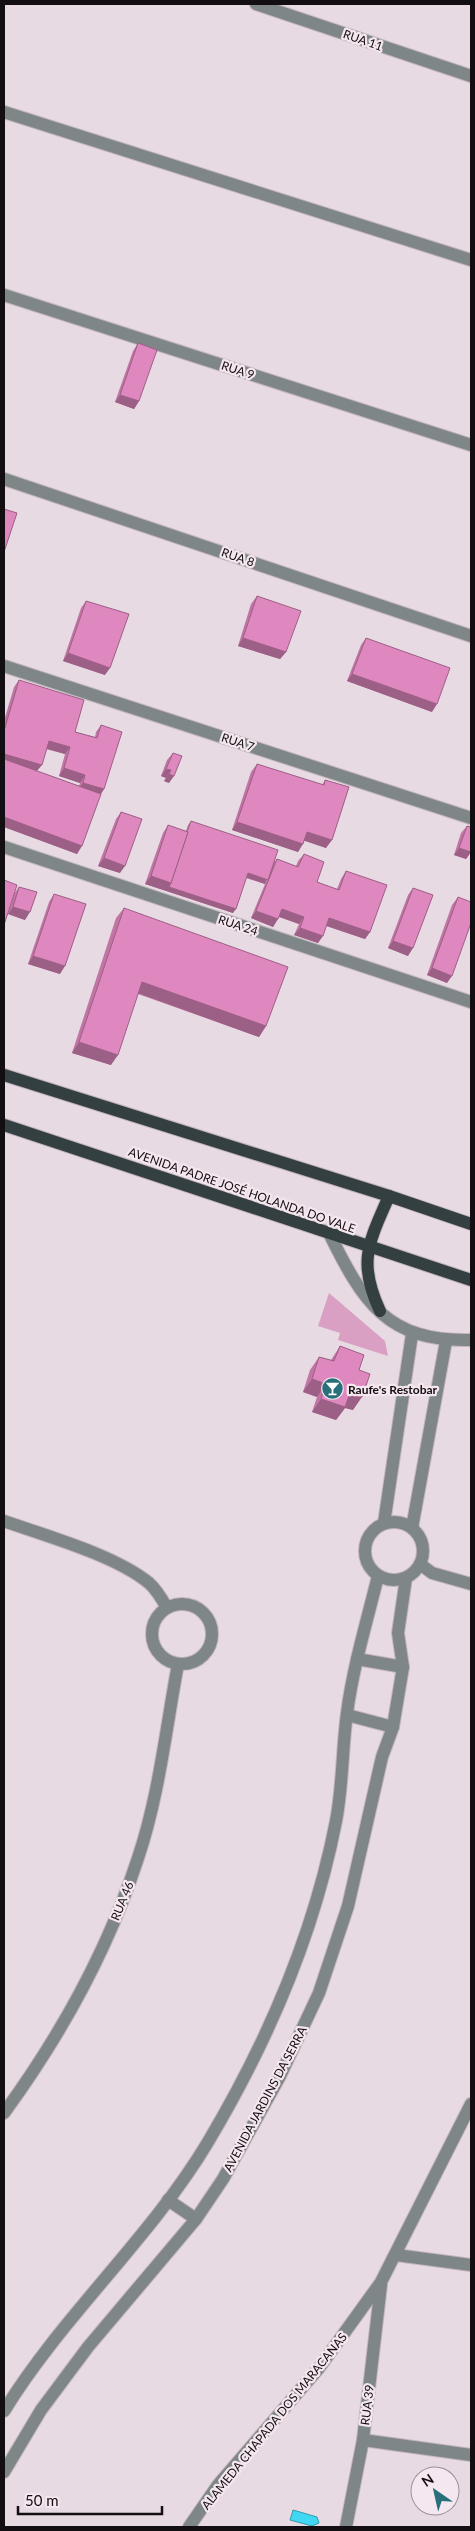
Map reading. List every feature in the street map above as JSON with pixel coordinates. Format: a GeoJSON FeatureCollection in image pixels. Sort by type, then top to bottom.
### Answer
{"type":"FeatureCollection","features":[{"type":"Feature","properties":{"kind":"main road"},"geometry":{"type":"LineString","coordinates":[[4,1075],[389,1196],[471,1224]]}},
{"type":"Feature","properties":{"kind":"main road","name":"AVENIDA PADRE JOSÉ HOLANDA DO VALE"},"geometry":{"type":"LineString","coordinates":[[4,1125],[471,1280]]}},
{"type":"Feature","properties":{"kind":"main road"},"geometry":{"type":"LineString","coordinates":[[380,1311],[367,1278],[366,1263],[369,1247],[389,1196]]}},
{"type":"Feature","properties":{"kind":"street","name":"RUA 11"},"geometry":{"type":"LineString","coordinates":[[256,4],[471,76]]}},
{"type":"Feature","properties":{"kind":"street"},"geometry":{"type":"LineString","coordinates":[[4,112],[471,260]]}},
{"type":"Feature","properties":{"kind":"street","name":"RUA 9"},"geometry":{"type":"LineString","coordinates":[[4,295],[471,445]]}},
{"type":"Feature","properties":{"kind":"street","name":"RUA 8"},"geometry":{"type":"LineString","coordinates":[[4,478],[471,636]]}},
{"type":"Feature","properties":{"kind":"street","name":"RUA 7"},"geometry":{"type":"LineString","coordinates":[[4,666],[471,818]]}},
{"type":"Feature","properties":{"kind":"street","name":"RUA 24"},"geometry":{"type":"LineString","coordinates":[[4,847],[471,1002]]}},
{"type":"Feature","properties":{"kind":"street"},"geometry":{"type":"LineString","coordinates":[[329,1233],[356,1285],[380,1311],[412,1334],[446,1340],[471,1340]]}},
{"type":"Feature","properties":{"kind":"street"},"geometry":{"type":"LineString","coordinates":[[384,1523],[412,1334]]}},
{"type":"Feature","properties":{"kind":"street"},"geometry":{"type":"LineString","coordinates":[[412,1528],[446,1340]]}},
{"type":"Feature","properties":{"kind":"street"},"geometry":{"type":"LineString","coordinates":[[4,1521],[84,1549],[137,1575],[150,1584],[167,1608]]}},
{"type":"Feature","properties":{"kind":"street"},"geometry":{"type":"LineString","coordinates":[[384,1523],[404,1523],[412,1528],[423,1544],[420,1564],[406,1578],[387,1580],[378,1576],[366,1562],[365,1543],[376,1528],[384,1523]]}},
{"type":"Feature","properties":{"kind":"street"},"geometry":{"type":"LineString","coordinates":[[420,1564],[432,1573],[471,1584]]}},
{"type":"Feature","properties":{"kind":"street"},"geometry":{"type":"LineString","coordinates":[[4,2411],[46,2349],[168,2200],[207,2143],[266,2036],[293,1968],[317,1898],[336,1821],[345,1752],[347,1715],[357,1659],[378,1576]]}},
{"type":"Feature","properties":{"kind":"street","name":"AVENIDA JARDINS DA SERRA"},"geometry":{"type":"LineString","coordinates":[[4,2472],[41,2410],[88,2347],[196,2219],[223,2179],[280,2076],[319,1993],[348,1906],[382,1757],[393,1726],[403,1667],[398,1633],[406,1578]]}},
{"type":"Feature","properties":{"kind":"street"},"geometry":{"type":"LineString","coordinates":[[175,1605],[191,1606],[200,1610],[211,1626],[210,1646],[205,1654],[197,1660],[178,1664],[168,1662],[160,1656],[152,1638],[156,1619],[167,1608],[175,1605]]}},
{"type":"Feature","properties":{"kind":"street"},"geometry":{"type":"LineString","coordinates":[[357,1659],[403,1667]]}},
{"type":"Feature","properties":{"kind":"street","name":"RUA 46"},"geometry":{"type":"LineString","coordinates":[[4,2113],[33,2074],[64,2023],[97,1960],[139,1857],[155,1790],[178,1664]]}},
{"type":"Feature","properties":{"kind":"street"},"geometry":{"type":"LineString","coordinates":[[347,1715],[393,1726]]}},
{"type":"Feature","properties":{"kind":"street","name":"ALAMEDA CHAPADA DOS MARACANAS"},"geometry":{"type":"LineString","coordinates":[[189,2527],[218,2486],[319,2368],[381,2282],[471,2104]]}},
{"type":"Feature","properties":{"kind":"street"},"geometry":{"type":"LineString","coordinates":[[168,2200],[196,2219]]}},
{"type":"Feature","properties":{"kind":"street"},"geometry":{"type":"LineString","coordinates":[[396,2255],[471,2265]]}},
{"type":"Feature","properties":{"kind":"street","name":"RUA 39"},"geometry":{"type":"LineString","coordinates":[[346,2527],[363,2440],[381,2282]]}},
{"type":"Feature","properties":{"kind":"street"},"geometry":{"type":"LineString","coordinates":[[363,2440],[471,2455]]}},
{"type":"Feature","properties":{"kind":"shaded area"},"geometry":{"type":"Polygon","coordinates":[[[329,1293],[385,1341],[388,1356],[338,1340],[340,1333],[318,1326],[329,1293]]]}},
{"type":"Feature","properties":{"kind":"water"},"geometry":{"type":"Polygon","coordinates":[[[293,2510],[317,2517],[319,2523],[312,2526],[290,2520],[293,2510]]]}},
{"type":"Feature","properties":{"kind":"building"},"geometry":{"type":"Polygon","coordinates":[[[138,343],[157,350],[139,401],[120,395],[138,343]]]}},
{"type":"Feature","properties":{"kind":"building"},"geometry":{"type":"Polygon","coordinates":[[[4,509],[17,513],[4,552],[4,509]]]}},
{"type":"Feature","properties":{"kind":"building"},"geometry":{"type":"Polygon","coordinates":[[[257,596],[301,611],[286,652],[243,638],[257,596]]]}},
{"type":"Feature","properties":{"kind":"building"},"geometry":{"type":"Polygon","coordinates":[[[86,601],[129,614],[110,668],[68,653],[86,601]]]}},
{"type":"Feature","properties":{"kind":"building"},"geometry":{"type":"Polygon","coordinates":[[[366,638],[450,668],[437,704],[352,674],[366,638]]]}},
{"type":"Feature","properties":{"kind":"building"},"geometry":{"type":"Polygon","coordinates":[[[19,680],[84,700],[75,732],[97,738],[101,725],[122,732],[104,789],[83,783],[85,775],[64,768],[70,747],[49,741],[42,765],[4,754],[4,731],[19,680]]]}},
{"type":"Feature","properties":{"kind":"building"},"geometry":{"type":"Polygon","coordinates":[[[173,753],[182,756],[174,776],[169,774],[171,770],[166,769],[173,753]]]}},
{"type":"Feature","properties":{"kind":"building"},"geometry":{"type":"Polygon","coordinates":[[[4,759],[101,794],[82,846],[4,817],[4,759]]]}},
{"type":"Feature","properties":{"kind":"building"},"geometry":{"type":"Polygon","coordinates":[[[257,764],[324,785],[325,780],[349,787],[332,840],[307,832],[303,844],[237,822],[257,764]]]}},
{"type":"Feature","properties":{"kind":"building"},"geometry":{"type":"Polygon","coordinates":[[[121,812],[142,819],[125,866],[104,858],[121,812]]]}},
{"type":"Feature","properties":{"kind":"building"},"geometry":{"type":"Polygon","coordinates":[[[191,821],[278,850],[268,880],[248,873],[236,909],[169,887],[191,821]]]}},
{"type":"Feature","properties":{"kind":"building"},"geometry":{"type":"Polygon","coordinates":[[[168,825],[188,832],[171,883],[151,876],[168,825]]]}},
{"type":"Feature","properties":{"kind":"building"},"geometry":{"type":"Polygon","coordinates":[[[467,826],[471,827],[471,852],[459,848],[467,826]]]}},
{"type":"Feature","properties":{"kind":"building"},"geometry":{"type":"Polygon","coordinates":[[[304,854],[324,862],[317,882],[339,890],[346,871],[387,885],[370,932],[329,918],[323,936],[300,928],[304,917],[282,909],[278,919],[256,911],[277,859],[298,867],[304,854]]]}},
{"type":"Feature","properties":{"kind":"building"},"geometry":{"type":"Polygon","coordinates":[[[4,880],[17,885],[4,925],[4,880]]]}},
{"type":"Feature","properties":{"kind":"building"},"geometry":{"type":"Polygon","coordinates":[[[19,887],[37,892],[30,912],[13,907],[19,887]]]}},
{"type":"Feature","properties":{"kind":"building"},"geometry":{"type":"Polygon","coordinates":[[[413,888],[433,895],[413,948],[393,941],[413,888]]]}},
{"type":"Feature","properties":{"kind":"building"},"geometry":{"type":"Polygon","coordinates":[[[54,894],[86,904],[65,966],[33,956],[54,894]]]}},
{"type":"Feature","properties":{"kind":"building"},"geometry":{"type":"Polygon","coordinates":[[[458,897],[471,902],[471,923],[452,976],[432,968],[458,897]]]}},
{"type":"Feature","properties":{"kind":"building"},"geometry":{"type":"Polygon","coordinates":[[[124,908],[288,967],[266,1026],[142,982],[118,1055],[79,1042],[124,908]]]}},
{"type":"Feature","properties":{"kind":"building"},"geometry":{"type":"Polygon","coordinates":[[[340,1346],[364,1355],[359,1370],[370,1374],[362,1397],[350,1393],[345,1407],[321,1399],[326,1384],[312,1379],[319,1357],[334,1361],[340,1346]]]}},
{"type":"Feature","properties":{"kind":"place","name":"Raufe's Restobar"},"geometry":{"type":"Point","coordinates":[332,1389]}}]}
